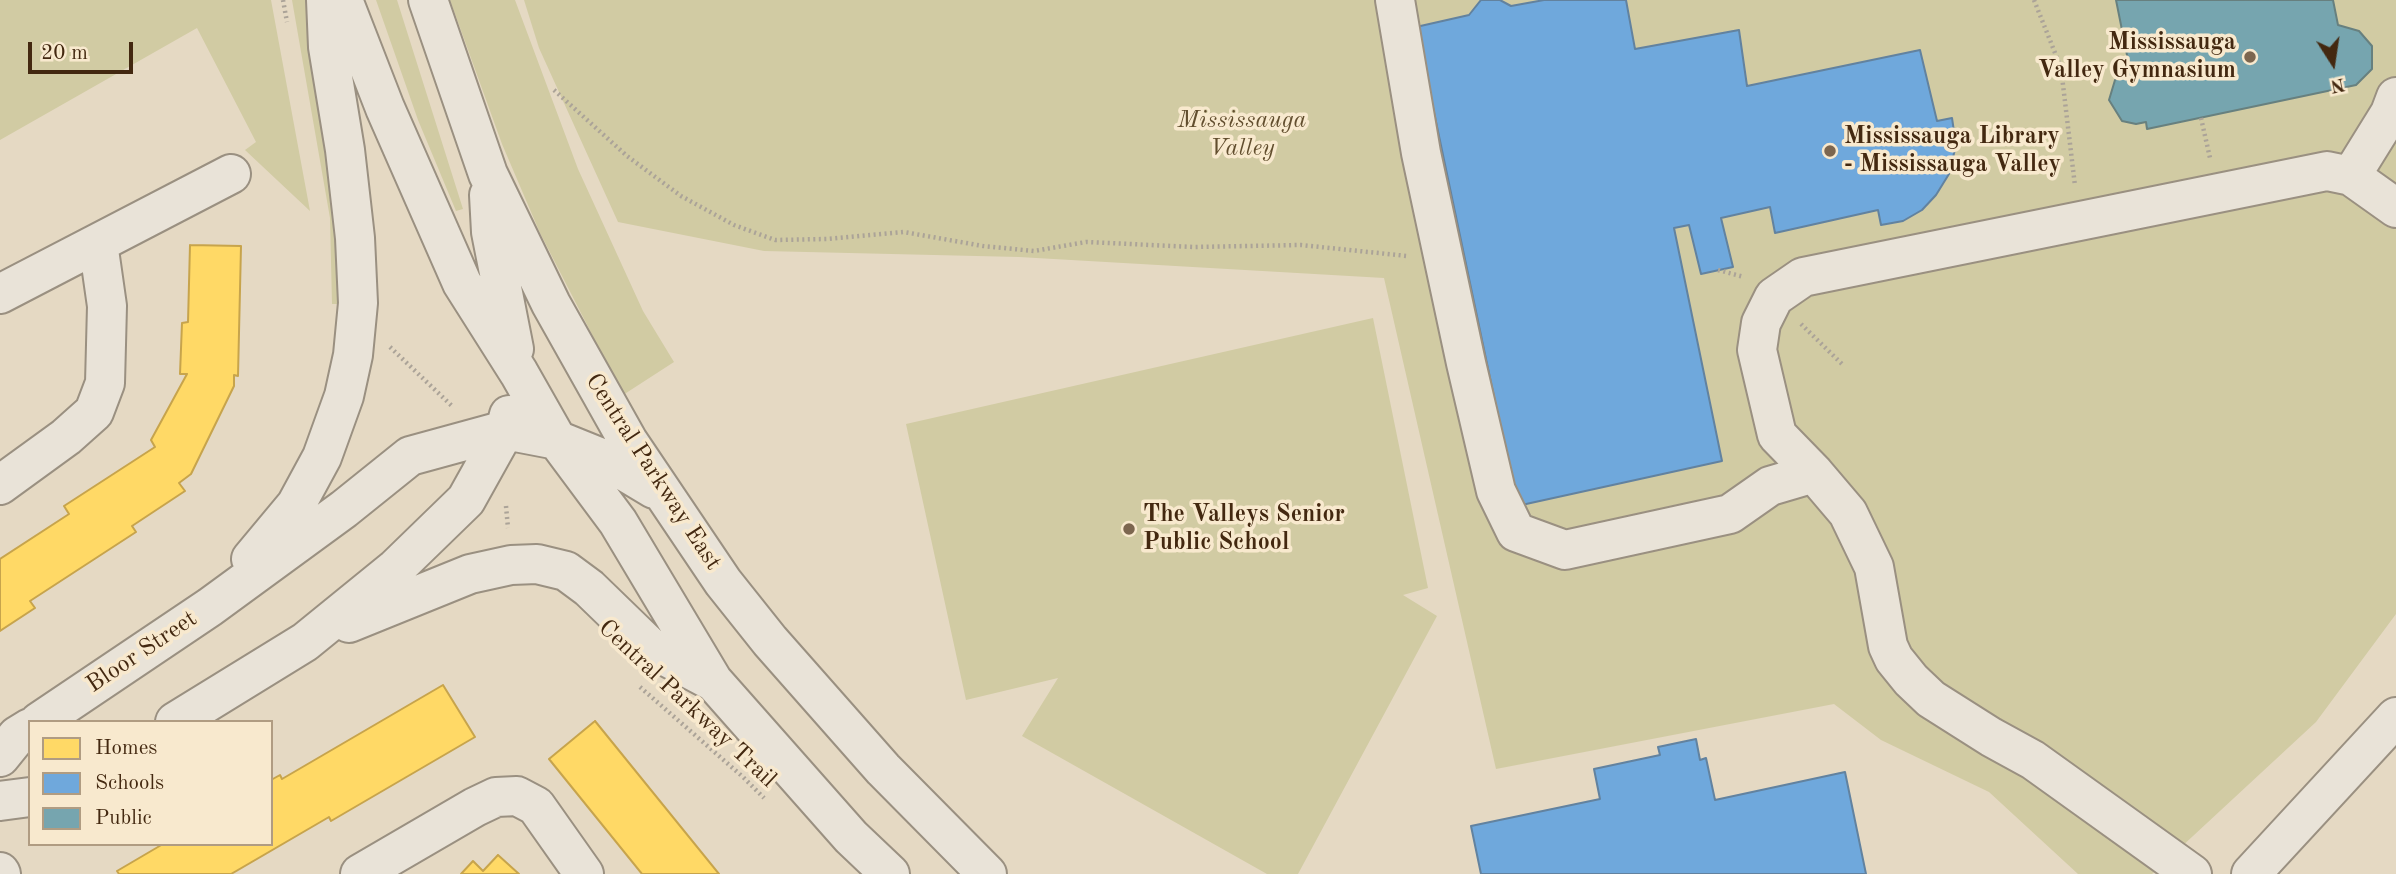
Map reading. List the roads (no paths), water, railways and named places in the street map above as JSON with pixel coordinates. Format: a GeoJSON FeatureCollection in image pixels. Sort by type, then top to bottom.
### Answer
{"type":"FeatureCollection","features":[{"type":"Feature","properties":{"kind":"street"},"geometry":{"type":"LineString","coordinates":[[210,607],[296,505],[322,457],[344,396],[353,355],[358,303],[355,238],[345,150],[328,47],[326,0]]}},
{"type":"Feature","properties":{"kind":"street"},"geometry":{"type":"LineString","coordinates":[[343,0],[385,108],[462,283],[519,373],[557,440],[618,522],[713,681],[851,837],[890,874]]}},
{"type":"Feature","properties":{"kind":"street","name":"Central Parkway East"},"geometry":{"type":"LineString","coordinates":[[428,0],[488,174],[551,304],[608,409],[723,582],[769,641],[883,769],[988,874]]}},
{"type":"Feature","properties":{"kind":"street"},"geometry":{"type":"LineString","coordinates":[[1395,0],[1421,153],[1466,363],[1496,491],[1516,532],[1565,551],[1730,514],[1770,486],[1814,473]]}},
{"type":"Feature","properties":{"kind":"street"},"geometry":{"type":"LineString","coordinates":[[2351,176],[2390,113],[2396,97]]}},
{"type":"Feature","properties":{"kind":"street"},"geometry":{"type":"LineString","coordinates":[[2192,874],[2034,760],[1991,737],[1931,699],[1894,659],[1888,646],[1874,566],[1848,513],[1777,435],[1758,350],[1761,323],[1774,297],[1803,277],[2327,171],[2351,176],[2396,208]]}},
{"type":"Feature","properties":{"kind":"street"},"geometry":{"type":"LineString","coordinates":[[0,294],[231,174]]}},
{"type":"Feature","properties":{"kind":"street"},"geometry":{"type":"LineString","coordinates":[[177,720],[305,642],[396,568],[466,499],[505,430],[519,373],[491,232],[488,174]]}},
{"type":"Feature","properties":{"kind":"street"},"geometry":{"type":"LineString","coordinates":[[0,485],[66,437],[94,412],[104,383],[107,306],[98,243]]}},
{"type":"Feature","properties":{"kind":"street"},"geometry":{"type":"LineString","coordinates":[[210,607],[344,509],[410,456],[505,430],[557,440],[604,459],[665,496]]}},
{"type":"Feature","properties":{"kind":"street"},"geometry":{"type":"LineString","coordinates":[[305,642],[470,574],[511,565],[537,564],[566,571],[589,587],[652,649],[713,681]]}},
{"type":"Feature","properties":{"kind":"street","name":"Bloor Street"},"geometry":{"type":"LineString","coordinates":[[42,720],[210,607]]}},
{"type":"Feature","properties":{"kind":"street"},"geometry":{"type":"LineString","coordinates":[[2251,874],[2396,717]]}},
{"type":"Feature","properties":{"kind":"street"},"geometry":{"type":"LineString","coordinates":[[0,757],[18,736],[28,729]]}},
{"type":"Feature","properties":{"kind":"street"},"geometry":{"type":"LineString","coordinates":[[360,874],[496,797],[517,796],[536,806],[584,874]]}},
{"type":"Feature","properties":{"kind":"street"},"geometry":{"type":"LineString","coordinates":[[0,802],[28,797]]}},
{"type":"Feature","properties":{"kind":"place","name":"Mississauga Valley Gymnasium"},"geometry":{"type":"Point","coordinates":[2250,57]}},
{"type":"Feature","properties":{"kind":"place","name":"Mississauga Library - Mississauga Valley"},"geometry":{"type":"Point","coordinates":[1830,151]}},
{"type":"Feature","properties":{"kind":"place","name":"The Valleys Senior Public School"},"geometry":{"type":"Point","coordinates":[1129,529]}},
{"type":"Feature","properties":{"kind":"park label","name":"Mississauga Valley"},"geometry":{"type":"Point","coordinates":[1242,135]}}]}
